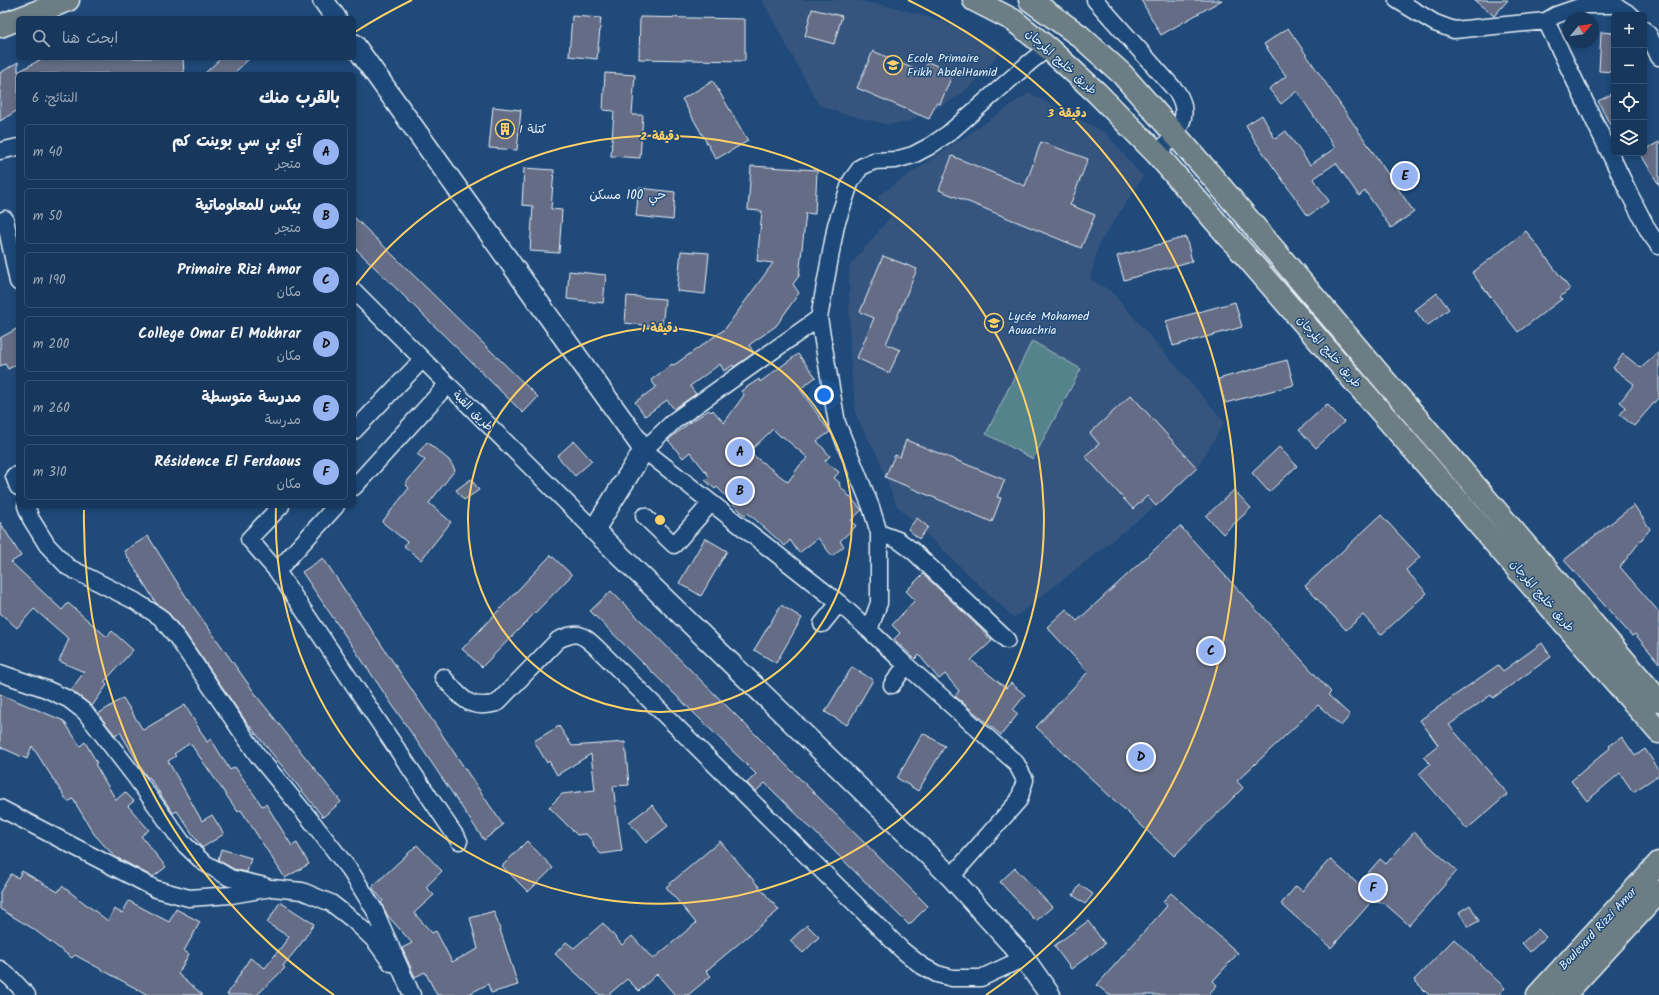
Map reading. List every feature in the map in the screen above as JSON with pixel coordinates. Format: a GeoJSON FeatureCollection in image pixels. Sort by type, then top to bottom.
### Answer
{"type":"FeatureCollection","features":[{"type":"Feature","properties":{"kind":"main road"},"geometry":{"type":"LineString","coordinates":[[24,16],[68,0]]}},
{"type":"Feature","properties":{"kind":"main road","name":"طريق خليج المرجان"},"geometry":{"type":"LineString","coordinates":[[974,0],[1013,20],[1048,48],[1097,93],[1157,154],[1659,732]]}},
{"type":"Feature","properties":{"kind":"main road","name":"طريق خليج المرجان"},"geometry":{"type":"LineString","coordinates":[[1030,0],[1080,36],[1122,74],[1209,173],[1659,701]]}},
{"type":"Feature","properties":{"kind":"main road"},"geometry":{"type":"LineString","coordinates":[[0,26],[16,19]]}},
{"type":"Feature","properties":{"kind":"main road"},"geometry":{"type":"LineString","coordinates":[[1369,398],[1386,382]]}},
{"type":"Feature","properties":{"kind":"main road","name":"Boulevard Rizzi Amor"},"geometry":{"type":"LineString","coordinates":[[1538,995],[1659,863]]}},
{"type":"Feature","properties":{"kind":"main road","name":"Boulevard Rizzi Amor"},"geometry":{"type":"LineString","coordinates":[[1564,995],[1659,892]]}},
{"type":"Feature","properties":{"kind":"street"},"geometry":{"type":"LineString","coordinates":[[323,0],[335,16]]}},
{"type":"Feature","properties":{"kind":"street"},"geometry":{"type":"LineString","coordinates":[[1095,0],[1177,92],[1182,100],[1184,109],[1183,120],[1175,135],[1157,154]]}},
{"type":"Feature","properties":{"kind":"street"},"geometry":{"type":"LineString","coordinates":[[1397,0],[1435,23],[1454,30],[1546,21],[1556,15],[1585,5],[1615,4],[1627,12]]}},
{"type":"Feature","properties":{"kind":"street"},"geometry":{"type":"LineString","coordinates":[[1546,21],[1630,195],[1659,246]]}},
{"type":"Feature","properties":{"kind":"street"},"geometry":{"type":"LineString","coordinates":[[1647,34],[1659,57]]}},
{"type":"Feature","properties":{"kind":"street"},"geometry":{"type":"LineString","coordinates":[[356,47],[644,450],[839,604],[869,630],[906,666],[1016,763],[1025,780],[1019,800],[951,877]]}},
{"type":"Feature","properties":{"kind":"street"},"geometry":{"type":"LineString","coordinates":[[869,630],[879,603],[879,533],[871,507],[837,423],[819,318],[836,225],[851,181],[861,167],[874,160],[895,160],[913,155],[930,146],[949,133],[1048,48]]}},
{"type":"Feature","properties":{"kind":"street"},"geometry":{"type":"LineString","coordinates":[[0,151],[16,147]]}},
{"type":"Feature","properties":{"kind":"street"},"geometry":{"type":"LineString","coordinates":[[8,218],[16,269]]}},
{"type":"Feature","properties":{"kind":"street","name":"طريق القبة"},"geometry":{"type":"LineString","coordinates":[[356,293],[594,530]]}},
{"type":"Feature","properties":{"kind":"street"},"geometry":{"type":"LineString","coordinates":[[819,318],[674,421],[644,450],[594,530],[951,877],[1024,958],[1050,995]]}},
{"type":"Feature","properties":{"kind":"street"},"geometry":{"type":"LineString","coordinates":[[356,429],[422,360]]}},
{"type":"Feature","properties":{"kind":"street"},"geometry":{"type":"LineString","coordinates":[[356,485],[447,385]]}},
{"type":"Feature","properties":{"kind":"street"},"geometry":{"type":"LineString","coordinates":[[644,516],[674,545],[711,502]]}},
{"type":"Feature","properties":{"kind":"street"},"geometry":{"type":"LineString","coordinates":[[27,508],[31,519],[47,545],[68,567],[135,601],[160,617],[178,639],[258,756],[351,872],[374,909],[411,991]]}},
{"type":"Feature","properties":{"kind":"street"},"geometry":{"type":"LineString","coordinates":[[279,508],[249,539],[277,571],[459,841]]}},
{"type":"Feature","properties":{"kind":"street"},"geometry":{"type":"LineString","coordinates":[[277,571],[334,508]]}},
{"type":"Feature","properties":{"kind":"street"},"geometry":{"type":"LineString","coordinates":[[879,533],[898,540],[913,551],[1007,640]]}},
{"type":"Feature","properties":{"kind":"street"},"geometry":{"type":"LineString","coordinates":[[822,624],[839,604]]}},
{"type":"Feature","properties":{"kind":"street"},"geometry":{"type":"LineString","coordinates":[[443,677],[464,700],[474,705],[485,706],[497,703],[558,640],[569,635],[583,635],[602,652],[902,950],[922,966],[937,974],[952,978],[981,978],[1024,958]]}},
{"type":"Feature","properties":{"kind":"street"},"geometry":{"type":"LineString","coordinates":[[892,685],[906,666]]}},
{"type":"Feature","properties":{"kind":"street"},"geometry":{"type":"LineString","coordinates":[[0,674],[46,689],[68,699],[85,712],[136,778],[182,842],[203,862],[230,878],[272,888],[302,891],[331,903],[353,920],[375,941],[411,991]]}},
{"type":"Feature","properties":{"kind":"street"},"geometry":{"type":"LineString","coordinates":[[0,808],[156,889],[189,898],[231,895],[272,888]]}},
{"type":"Feature","properties":{"kind":"street"},"geometry":{"type":"LineString","coordinates":[[0,969],[28,995]]}},
{"type":"Feature","properties":{"kind":"shaded area","name":"Ecole Primaire Frikh AbdelHamid"},"geometry":{"type":"Polygon","coordinates":[[[762,0],[851,0],[894,7],[945,22],[1002,50],[976,81],[957,97],[932,111],[904,123],[885,124],[840,113],[819,105],[762,0]]]}},
{"type":"Feature","properties":{"kind":"shaded area","name":"Lycée Mohamed Aouachria"},"geometry":{"type":"Polygon","coordinates":[[[1029,93],[1106,133],[1143,177],[1099,244],[1090,279],[1110,290],[1225,422],[1197,468],[1156,506],[1014,618],[896,505],[879,459],[856,416],[850,356],[849,267],[890,217],[877,196],[1029,93]]]}},
{"type":"Feature","properties":{"kind":"green space"},"geometry":{"type":"Polygon","coordinates":[[[1032,341],[1081,369],[1033,459],[986,434],[1032,341]]]}},
{"type":"Feature","properties":{"kind":"building"},"geometry":{"type":"Polygon","coordinates":[[[1141,0],[1222,0],[1161,35],[1141,0]]]}},
{"type":"Feature","properties":{"kind":"building"},"geometry":{"type":"Polygon","coordinates":[[[1474,0],[1508,0],[1494,16],[1474,0]]]}},
{"type":"Feature","properties":{"kind":"building"},"geometry":{"type":"Polygon","coordinates":[[[812,9],[842,16],[834,44],[805,36],[812,9]]]}},
{"type":"Feature","properties":{"kind":"building"},"geometry":{"type":"Polygon","coordinates":[[[572,16],[601,18],[597,59],[569,56],[572,16]]]}},
{"type":"Feature","properties":{"kind":"building"},"geometry":{"type":"Polygon","coordinates":[[[640,17],[745,19],[745,61],[639,59],[640,17]]]}},
{"type":"Feature","properties":{"kind":"building"},"geometry":{"type":"Polygon","coordinates":[[[1288,28],[1414,212],[1391,228],[1365,191],[1359,196],[1336,163],[1313,179],[1329,201],[1308,216],[1255,141],[1246,125],[1262,115],[1275,139],[1286,131],[1310,165],[1335,148],[1297,91],[1281,104],[1269,89],[1286,76],[1264,44],[1288,28]]]}},
{"type":"Feature","properties":{"kind":"building"},"geometry":{"type":"Polygon","coordinates":[[[1601,32],[1611,33],[1611,72],[1599,71],[1601,32]]]}},
{"type":"Feature","properties":{"kind":"building"},"geometry":{"type":"Polygon","coordinates":[[[873,51],[923,73],[928,62],[953,73],[940,104],[936,103],[929,119],[857,88],[873,51]]]}},
{"type":"Feature","properties":{"kind":"building"},"geometry":{"type":"Polygon","coordinates":[[[39,60],[183,60],[184,72],[18,72],[39,60]]]}},
{"type":"Feature","properties":{"kind":"building"},"geometry":{"type":"Polygon","coordinates":[[[219,60],[248,60],[235,72],[206,72],[219,60]]]}},
{"type":"Feature","properties":{"kind":"building"},"geometry":{"type":"Polygon","coordinates":[[[18,62],[18,72],[16,72],[16,111],[0,121],[0,73],[18,62]]]}},
{"type":"Feature","properties":{"kind":"building"},"geometry":{"type":"Polygon","coordinates":[[[605,73],[635,75],[632,115],[643,115],[640,158],[611,156],[614,111],[603,110],[605,73]]]}},
{"type":"Feature","properties":{"kind":"building"},"geometry":{"type":"Polygon","coordinates":[[[713,81],[748,141],[716,159],[682,99],[713,81]]]}},
{"type":"Feature","properties":{"kind":"building"},"geometry":{"type":"Polygon","coordinates":[[[1611,94],[1611,127],[1598,101],[1611,94]]]}},
{"type":"Feature","properties":{"kind":"building","name":"كتلة 1"},"geometry":{"type":"Polygon","coordinates":[[[493,107],[521,110],[517,150],[489,148],[493,107]]]}},
{"type":"Feature","properties":{"kind":"building"},"geometry":{"type":"Polygon","coordinates":[[[1041,142],[1088,159],[1070,205],[1095,215],[1081,248],[939,190],[952,156],[1025,186],[1041,142]]]}},
{"type":"Feature","properties":{"kind":"building"},"geometry":{"type":"Polygon","coordinates":[[[1659,142],[1659,185],[1642,156],[1647,156],[1647,148],[1659,142]]]}},
{"type":"Feature","properties":{"kind":"building"},"geometry":{"type":"Polygon","coordinates":[[[751,166],[817,170],[815,214],[806,213],[799,276],[793,284],[799,293],[776,326],[749,345],[754,353],[734,367],[733,365],[724,371],[720,364],[690,386],[696,394],[674,409],[667,400],[645,416],[635,402],[656,387],[651,380],[672,364],[674,365],[725,329],[773,263],[757,261],[762,211],[748,210],[751,166]]]}},
{"type":"Feature","properties":{"kind":"building"},"geometry":{"type":"Polygon","coordinates":[[[524,168],[554,170],[551,209],[562,210],[559,253],[530,251],[533,206],[522,205],[524,168]]]}},
{"type":"Feature","properties":{"kind":"building"},"geometry":{"type":"Polygon","coordinates":[[[639,188],[675,192],[673,220],[636,216],[639,188]]]}},
{"type":"Feature","properties":{"kind":"building"},"geometry":{"type":"Polygon","coordinates":[[[356,219],[538,397],[523,413],[356,249],[356,219]]]}},
{"type":"Feature","properties":{"kind":"building"},"geometry":{"type":"Polygon","coordinates":[[[1526,231],[1570,289],[1560,297],[1562,299],[1518,332],[1472,273],[1526,231]]]}},
{"type":"Feature","properties":{"kind":"building"},"geometry":{"type":"Polygon","coordinates":[[[1186,237],[1192,261],[1124,280],[1117,256],[1186,237]]]}},
{"type":"Feature","properties":{"kind":"building"},"geometry":{"type":"Polygon","coordinates":[[[681,251],[709,253],[705,294],[677,291],[681,251]]]}},
{"type":"Feature","properties":{"kind":"building"},"geometry":{"type":"Polygon","coordinates":[[[883,256],[917,269],[886,344],[900,350],[889,373],[857,358],[874,318],[860,312],[883,256]]]}},
{"type":"Feature","properties":{"kind":"building"},"geometry":{"type":"Polygon","coordinates":[[[569,271],[606,275],[603,303],[567,299],[569,271]]]}},
{"type":"Feature","properties":{"kind":"building"},"geometry":{"type":"Polygon","coordinates":[[[1437,293],[1449,309],[1427,326],[1415,310],[1437,293]]]}},
{"type":"Feature","properties":{"kind":"building"},"geometry":{"type":"Polygon","coordinates":[[[627,296],[665,299],[662,327],[625,323],[627,296]]]}},
{"type":"Feature","properties":{"kind":"building"},"geometry":{"type":"Polygon","coordinates":[[[1235,302],[1242,327],[1173,346],[1166,321],[1235,302]]]}},
{"type":"Feature","properties":{"kind":"building"},"geometry":{"type":"Polygon","coordinates":[[[16,329],[16,365],[8,369],[5,364],[0,366],[0,338],[16,329]]]}},
{"type":"Feature","properties":{"kind":"building"},"geometry":{"type":"Polygon","coordinates":[[[1659,352],[1659,397],[1634,426],[1620,415],[1626,407],[1620,402],[1634,384],[1613,368],[1623,354],[1641,368],[1659,352]]]}},
{"type":"Feature","properties":{"kind":"building"},"geometry":{"type":"Polygon","coordinates":[[[798,354],[816,377],[800,389],[830,432],[817,441],[830,456],[825,461],[839,472],[834,478],[840,483],[839,485],[862,510],[851,520],[856,526],[840,541],[844,546],[832,556],[818,538],[799,553],[790,540],[785,546],[748,513],[745,516],[717,487],[715,489],[705,480],[709,476],[690,452],[683,458],[668,440],[689,423],[709,410],[711,412],[713,410],[724,423],[744,395],[741,391],[759,379],[760,382],[798,354]],[[773,429],[749,452],[788,482],[800,465],[808,458],[782,436],[781,437],[773,429]]]}},
{"type":"Feature","properties":{"kind":"building"},"geometry":{"type":"Polygon","coordinates":[[[1287,360],[1294,385],[1225,403],[1218,379],[1287,360]]]}},
{"type":"Feature","properties":{"kind":"building"},"geometry":{"type":"Polygon","coordinates":[[[1131,395],[1197,468],[1156,506],[1147,496],[1133,509],[1085,456],[1099,444],[1090,433],[1131,395]]]}},
{"type":"Feature","properties":{"kind":"building"},"geometry":{"type":"Polygon","coordinates":[[[1327,404],[1344,422],[1316,448],[1299,430],[1327,404]]]}},
{"type":"Feature","properties":{"kind":"building"},"geometry":{"type":"Polygon","coordinates":[[[906,440],[1005,480],[997,497],[1001,498],[992,522],[885,477],[895,455],[900,457],[906,440]]]}},
{"type":"Feature","properties":{"kind":"building"},"geometry":{"type":"Polygon","coordinates":[[[574,441],[592,461],[575,476],[557,456],[574,441]]]}},
{"type":"Feature","properties":{"kind":"building"},"geometry":{"type":"Polygon","coordinates":[[[427,442],[449,460],[455,470],[429,503],[451,522],[421,560],[404,546],[407,542],[382,522],[409,488],[405,484],[425,460],[417,454],[427,442]]]}},
{"type":"Feature","properties":{"kind":"building"},"geometry":{"type":"Polygon","coordinates":[[[1279,447],[1297,466],[1269,492],[1252,473],[1279,447]]]}},
{"type":"Feature","properties":{"kind":"building"},"geometry":{"type":"Polygon","coordinates":[[[471,479],[479,490],[464,500],[456,490],[471,479]]]}},
{"type":"Feature","properties":{"kind":"building"},"geometry":{"type":"Polygon","coordinates":[[[1234,490],[1251,508],[1223,534],[1206,516],[1234,490]]]}},
{"type":"Feature","properties":{"kind":"building"},"geometry":{"type":"Polygon","coordinates":[[[1634,505],[1650,529],[1620,567],[1659,612],[1659,663],[1635,634],[1632,636],[1564,560],[1634,505]]]}},
{"type":"Feature","properties":{"kind":"building"},"geometry":{"type":"Polygon","coordinates":[[[1381,515],[1420,557],[1406,570],[1427,593],[1381,635],[1363,615],[1346,630],[1305,586],[1381,515]]]}},
{"type":"Feature","properties":{"kind":"building"},"geometry":{"type":"Polygon","coordinates":[[[917,518],[928,527],[919,539],[908,529],[917,518]]]}},
{"type":"Feature","properties":{"kind":"building"},"geometry":{"type":"Polygon","coordinates":[[[0,522],[21,556],[11,562],[62,610],[68,603],[107,637],[112,631],[133,650],[104,682],[107,685],[92,706],[71,690],[84,672],[59,661],[69,639],[34,609],[17,628],[0,613],[0,522]]]}},
{"type":"Feature","properties":{"kind":"building"},"geometry":{"type":"Polygon","coordinates":[[[1180,526],[1331,692],[1328,695],[1350,715],[1341,726],[1318,705],[1237,781],[1243,788],[1174,856],[1036,727],[1088,672],[1047,627],[1066,609],[1077,621],[1180,526]]]}},
{"type":"Feature","properties":{"kind":"building"},"geometry":{"type":"Polygon","coordinates":[[[148,536],[185,595],[259,699],[341,802],[323,817],[245,720],[185,633],[167,611],[156,603],[124,551],[148,536]]]}},
{"type":"Feature","properties":{"kind":"building"},"geometry":{"type":"Polygon","coordinates":[[[705,538],[727,551],[701,596],[679,583],[705,538]]]}},
{"type":"Feature","properties":{"kind":"building"},"geometry":{"type":"Polygon","coordinates":[[[551,555],[572,575],[482,667],[462,649],[551,555]]]}},
{"type":"Feature","properties":{"kind":"building"},"geometry":{"type":"Polygon","coordinates":[[[323,558],[503,825],[484,840],[302,572],[323,558]]]}},
{"type":"Feature","properties":{"kind":"building"},"geometry":{"type":"Polygon","coordinates":[[[923,574],[992,641],[971,660],[1006,688],[1011,683],[1025,695],[1013,710],[1018,714],[1001,735],[955,696],[959,691],[945,674],[939,679],[919,655],[915,659],[894,639],[900,633],[892,625],[915,600],[906,591],[923,574]]]}},
{"type":"Feature","properties":{"kind":"building"},"geometry":{"type":"Polygon","coordinates":[[[611,591],[928,906],[909,925],[765,783],[755,792],[747,783],[756,774],[590,611],[611,591]]]}},
{"type":"Feature","properties":{"kind":"building"},"geometry":{"type":"Polygon","coordinates":[[[781,605],[802,618],[776,663],[754,650],[781,605]]]}},
{"type":"Feature","properties":{"kind":"building"},"geometry":{"type":"Polygon","coordinates":[[[1542,643],[1551,657],[1493,698],[1491,695],[1449,725],[1508,794],[1467,829],[1419,774],[1430,764],[1423,757],[1438,745],[1420,720],[1498,665],[1503,671],[1542,643]]]}},
{"type":"Feature","properties":{"kind":"building"},"geometry":{"type":"Polygon","coordinates":[[[852,667],[873,680],[847,725],[825,712],[852,667]]]}},
{"type":"Feature","properties":{"kind":"building"},"geometry":{"type":"Polygon","coordinates":[[[0,694],[64,721],[80,746],[85,742],[97,763],[95,764],[116,800],[125,792],[134,801],[128,806],[149,830],[141,836],[166,867],[153,877],[114,856],[94,834],[73,799],[68,802],[32,746],[27,759],[0,747],[0,694]]]}},
{"type":"Feature","properties":{"kind":"building"},"geometry":{"type":"Polygon","coordinates":[[[123,698],[143,730],[185,705],[207,742],[211,739],[230,770],[235,767],[262,806],[266,804],[292,846],[297,843],[309,864],[285,878],[241,810],[238,812],[190,743],[174,754],[176,756],[168,761],[202,821],[212,815],[224,834],[202,848],[177,811],[173,813],[149,777],[148,778],[144,773],[120,732],[115,735],[98,714],[123,698]]]}},
{"type":"Feature","properties":{"kind":"building"},"geometry":{"type":"Polygon","coordinates":[[[559,726],[572,746],[625,742],[629,785],[613,786],[622,851],[601,854],[594,847],[593,842],[586,834],[577,835],[549,807],[562,794],[595,790],[591,754],[557,775],[549,761],[547,763],[534,741],[559,726]]]}},
{"type":"Feature","properties":{"kind":"building"},"geometry":{"type":"Polygon","coordinates":[[[923,733],[945,746],[918,791],[897,778],[923,733]]]}},
{"type":"Feature","properties":{"kind":"building"},"geometry":{"type":"Polygon","coordinates":[[[1622,737],[1635,756],[1645,749],[1659,770],[1659,775],[1633,792],[1620,773],[1587,801],[1571,781],[1610,748],[1609,746],[1622,737]]]}},
{"type":"Feature","properties":{"kind":"building"},"geometry":{"type":"Polygon","coordinates":[[[652,805],[668,826],[646,843],[629,822],[652,805]]]}},
{"type":"Feature","properties":{"kind":"building"},"geometry":{"type":"Polygon","coordinates":[[[1414,832],[1457,871],[1409,925],[1384,903],[1371,902],[1331,948],[1281,904],[1296,886],[1302,891],[1330,859],[1358,884],[1380,859],[1386,864],[1414,832]]]}},
{"type":"Feature","properties":{"kind":"building"},"geometry":{"type":"Polygon","coordinates":[[[527,841],[553,868],[528,892],[502,866],[527,841]]]}},
{"type":"Feature","properties":{"kind":"building"},"geometry":{"type":"Polygon","coordinates":[[[720,841],[779,910],[706,971],[711,976],[688,995],[675,995],[657,974],[639,991],[627,979],[608,995],[600,995],[555,954],[566,942],[574,948],[603,923],[622,945],[632,936],[653,959],[696,923],[666,887],[720,841]]]}},
{"type":"Feature","properties":{"kind":"building"},"geometry":{"type":"Polygon","coordinates":[[[417,845],[442,871],[426,887],[434,895],[414,913],[432,933],[436,931],[452,962],[478,949],[470,918],[494,911],[518,985],[491,993],[488,984],[467,995],[437,995],[425,972],[415,977],[402,948],[412,943],[388,916],[381,903],[383,901],[372,887],[417,845]]]}},
{"type":"Feature","properties":{"kind":"building"},"geometry":{"type":"Polygon","coordinates":[[[221,849],[251,858],[247,872],[234,869],[218,860],[221,849]]]}},
{"type":"Feature","properties":{"kind":"building"},"geometry":{"type":"Polygon","coordinates":[[[1015,868],[1052,907],[1036,921],[1000,882],[1015,868]]]}},
{"type":"Feature","properties":{"kind":"building"},"geometry":{"type":"Polygon","coordinates":[[[22,871],[58,892],[62,886],[108,921],[114,909],[122,913],[129,901],[169,922],[176,909],[200,922],[184,951],[189,954],[178,974],[203,995],[148,995],[75,955],[72,958],[32,928],[0,909],[0,892],[11,874],[18,878],[22,871]]]}},
{"type":"Feature","properties":{"kind":"building"},"geometry":{"type":"Polygon","coordinates":[[[1080,885],[1093,894],[1085,904],[1073,895],[1080,885]]]}},
{"type":"Feature","properties":{"kind":"building"},"geometry":{"type":"Polygon","coordinates":[[[1171,893],[1238,953],[1213,981],[1217,985],[1208,995],[1109,995],[1097,985],[1167,906],[1163,901],[1171,893]]]}},
{"type":"Feature","properties":{"kind":"building"},"geometry":{"type":"Polygon","coordinates":[[[280,902],[314,924],[300,945],[283,966],[285,968],[257,995],[227,995],[250,958],[265,968],[289,937],[267,923],[280,902]]]}},
{"type":"Feature","properties":{"kind":"building"},"geometry":{"type":"Polygon","coordinates":[[[1470,905],[1479,921],[1468,927],[1459,912],[1470,905]]]}},
{"type":"Feature","properties":{"kind":"building"},"geometry":{"type":"Polygon","coordinates":[[[1088,921],[1105,944],[1071,969],[1054,946],[1088,921]]]}},
{"type":"Feature","properties":{"kind":"building"},"geometry":{"type":"Polygon","coordinates":[[[807,925],[819,937],[803,953],[790,941],[807,925]]]}},
{"type":"Feature","properties":{"kind":"building"},"geometry":{"type":"Polygon","coordinates":[[[1538,929],[1546,937],[1530,952],[1522,943],[1538,929]]]}},
{"type":"Feature","properties":{"kind":"building"},"geometry":{"type":"Polygon","coordinates":[[[1454,939],[1505,988],[1498,995],[1429,995],[1414,980],[1454,939]]]}},
{"type":"Feature","properties":{"kind":"place","name":"Ecole Primaire Frikh AbdelHamid"},"geometry":{"type":"Point","coordinates":[893,65]}},
{"type":"Feature","properties":{"kind":"place","name":"كتلة 1"},"geometry":{"type":"Point","coordinates":[505,129]}},
{"type":"Feature","properties":{"kind":"place","name":"مدرسة متوسطة"},"geometry":{"type":"Point","coordinates":[1405,176]}},
{"type":"Feature","properties":{"kind":"place","name":"Lycée Mohamed Aouachria"},"geometry":{"type":"Point","coordinates":[994,323]}},
{"type":"Feature","properties":{"kind":"place","name":"آي بي سي بوينت كم"},"geometry":{"type":"Point","coordinates":[740,452]}},
{"type":"Feature","properties":{"kind":"place","name":"بيكس للمعلوماتية"},"geometry":{"type":"Point","coordinates":[740,491]}},
{"type":"Feature","properties":{"kind":"place","name":"Primaire Rizi Amor"},"geometry":{"type":"Point","coordinates":[1211,651]}},
{"type":"Feature","properties":{"kind":"place","name":"College Omar El Mokhrar"},"geometry":{"type":"Point","coordinates":[1141,757]}},
{"type":"Feature","properties":{"kind":"place","name":"Résidence El Ferdaous"},"geometry":{"type":"Point","coordinates":[1373,888]}},
{"type":"Feature","properties":{"kind":"district","name":"حي 100 مسكن"},"geometry":{"type":"Point","coordinates":[628,195]}}]}
